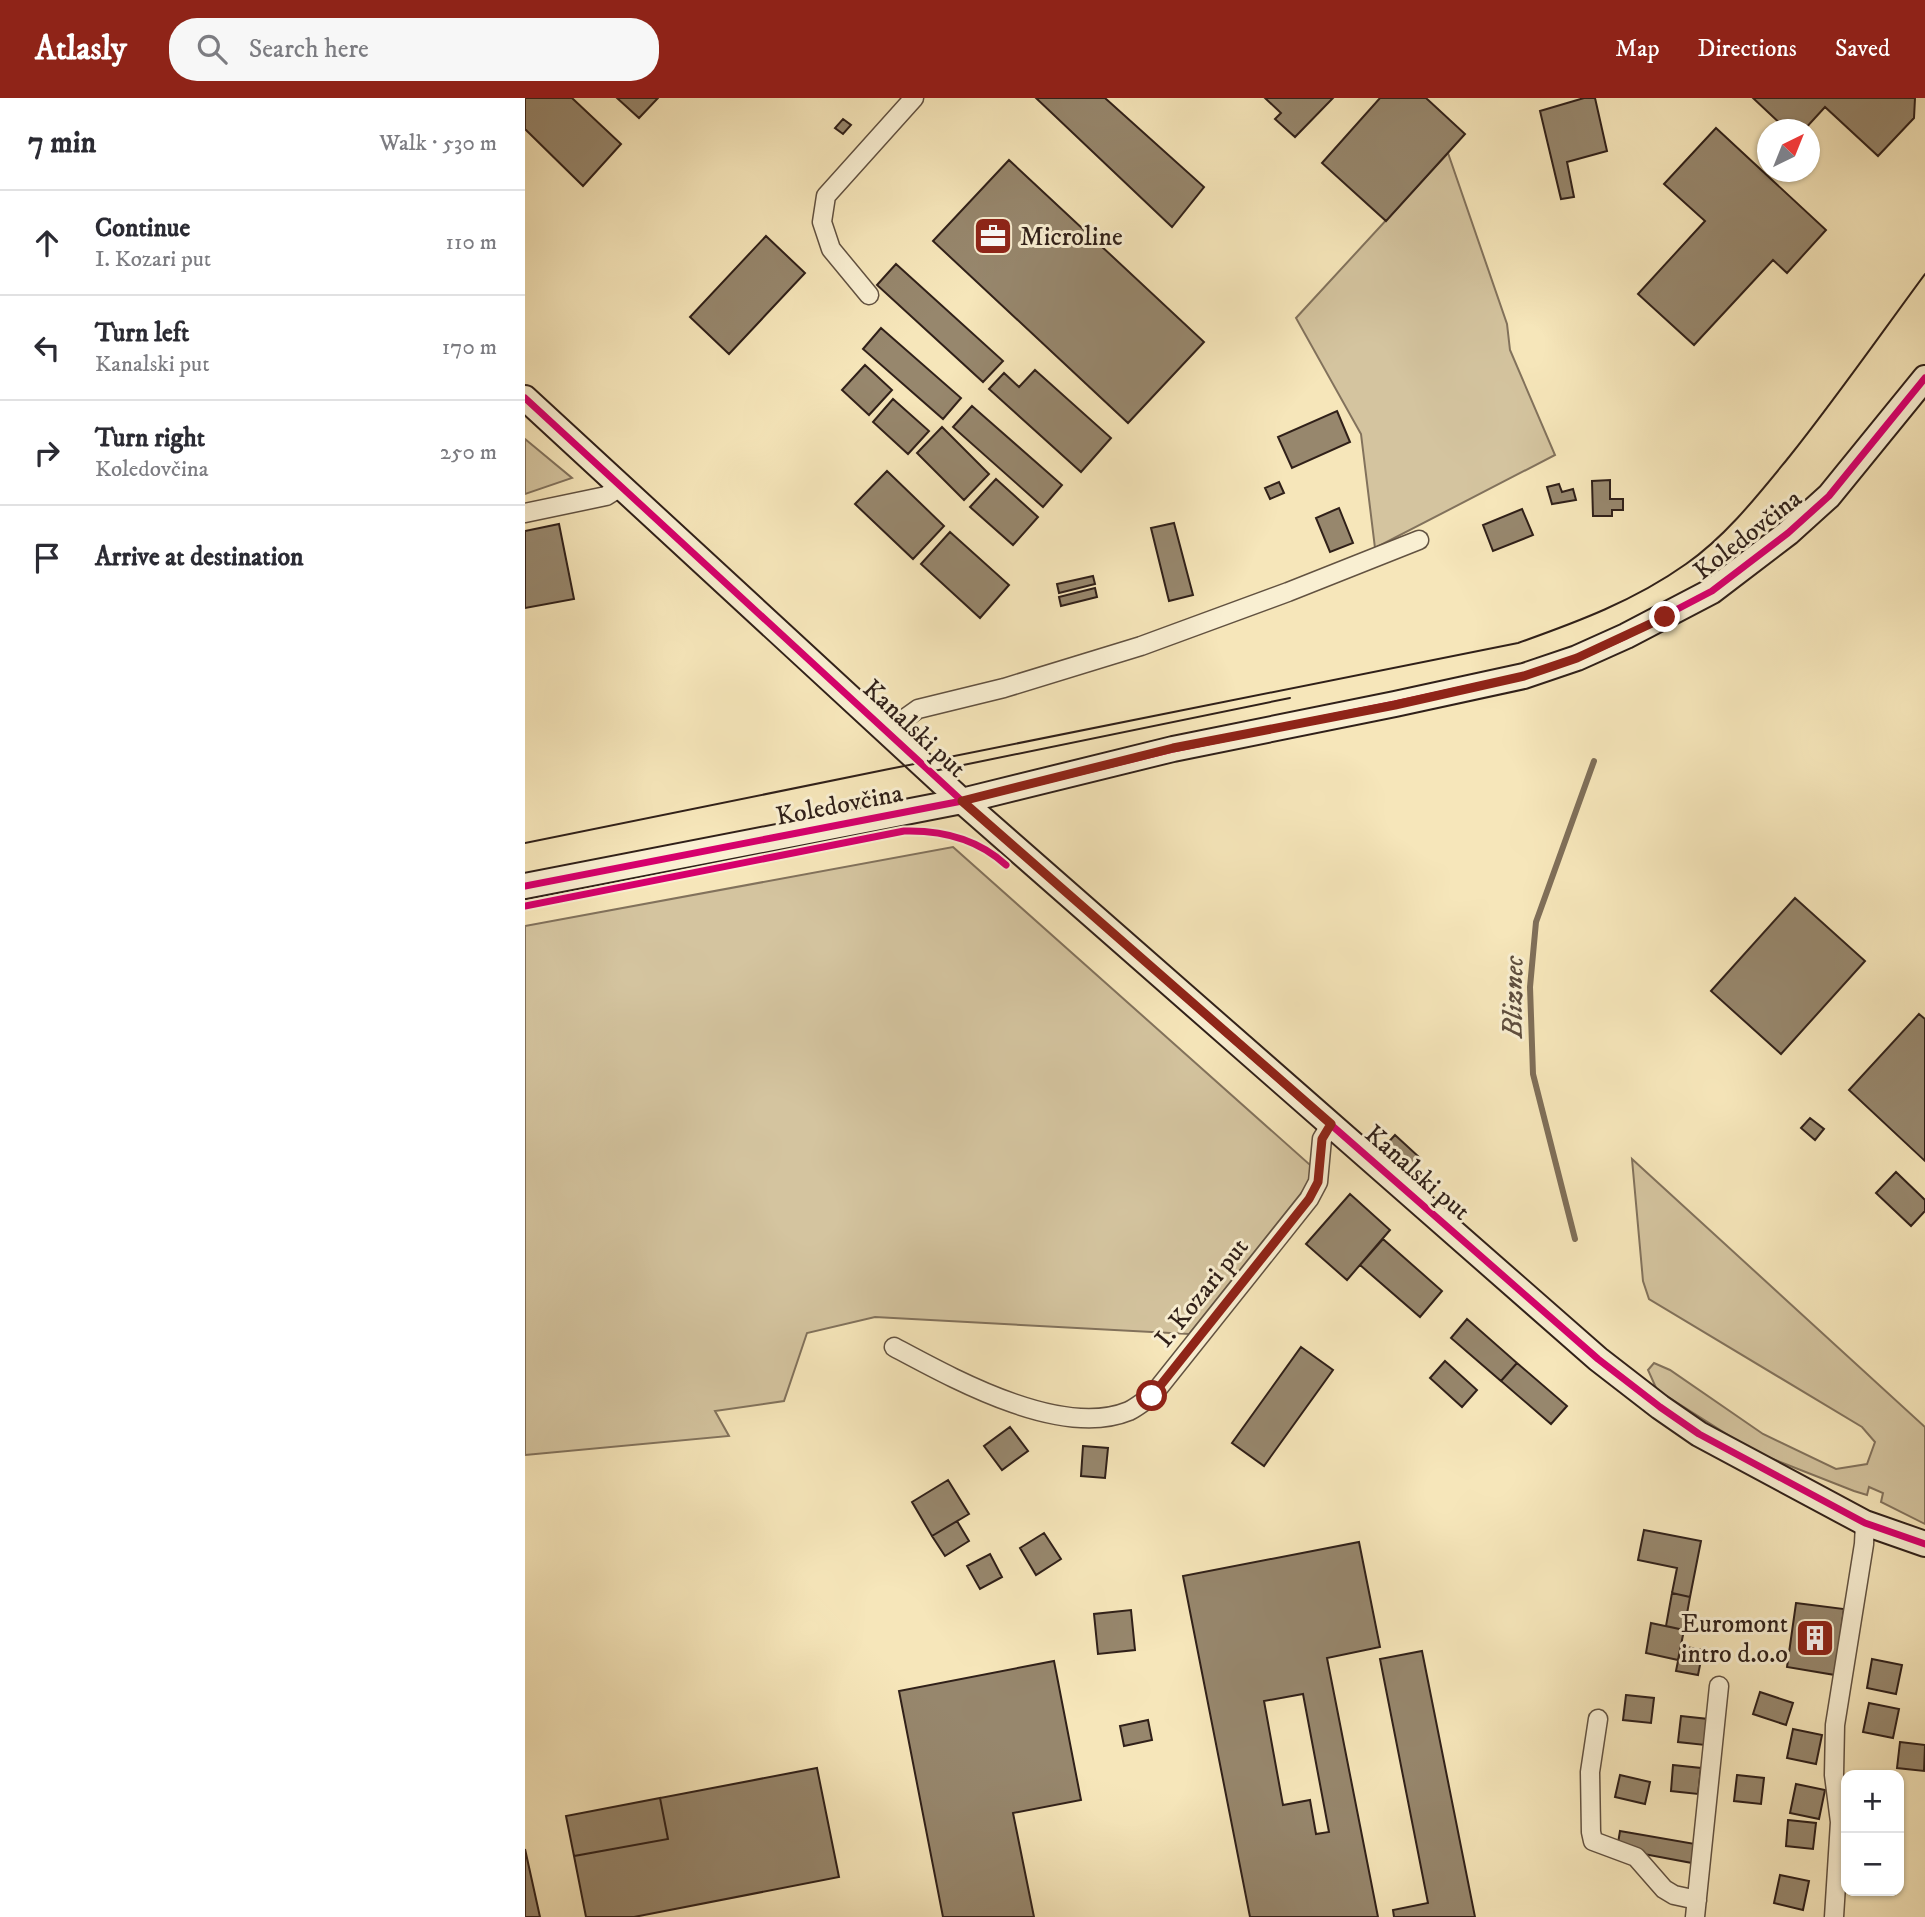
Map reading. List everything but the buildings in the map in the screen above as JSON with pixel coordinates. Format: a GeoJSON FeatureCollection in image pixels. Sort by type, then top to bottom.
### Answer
{"type":"FeatureCollection","features":[{"type":"Feature","properties":{"kind":"street"},"geometry":{"type":"LineString","coordinates":[[869,295],[831,249],[822,222],[826,196],[909,100]]}},
{"type":"Feature","properties":{"kind":"street","name":"Koledovčina"},"geometry":{"type":"LineString","coordinates":[[525,886],[962,801],[1173,748],[1395,705],[1524,676],[1577,658],[1626,636],[1711,591],[1788,533],[1829,496],[1925,378]]}},
{"type":"Feature","properties":{"kind":"street","name":"Kanalski put"},"geometry":{"type":"LineString","coordinates":[[525,398],[962,801],[1598,1359],[1699,1434],[1865,1523],[1925,1544]]}},
{"type":"Feature","properties":{"kind":"street"},"geometry":{"type":"LineString","coordinates":[[525,513],[605,496],[622,486]]}},
{"type":"Feature","properties":{"kind":"street"},"geometry":{"type":"LineString","coordinates":[[887,731],[918,709],[1004,688],[1141,646],[1419,540]]}},
{"type":"Feature","properties":{"kind":"street","name":"I. Kozari put"},"geometry":{"type":"LineString","coordinates":[[894,1347],[970,1387],[1035,1409],[1074,1418],[1109,1416],[1130,1410],[1152,1396],[1309,1199],[1318,1182],[1322,1139],[1331,1124]]}},
{"type":"Feature","properties":{"kind":"street"},"geometry":{"type":"LineString","coordinates":[[1834,1917],[1840,1822],[1834,1774],[1835,1725],[1865,1523]]}},
{"type":"Feature","properties":{"kind":"street"},"geometry":{"type":"LineString","coordinates":[[1598,1719],[1590,1772],[1593,1841],[1636,1857],[1664,1889],[1696,1909],[1719,1686]]}},
{"type":"Feature","properties":{"kind":"shaded area"},"geometry":{"type":"Polygon","coordinates":[[[1448,153],[1507,324],[1510,350],[1555,455],[1375,548],[1361,434],[1296,318],[1448,153]]]}},
{"type":"Feature","properties":{"kind":"shaded area"},"geometry":{"type":"Polygon","coordinates":[[[525,439],[572,478],[525,494],[525,439]]]}},
{"type":"Feature","properties":{"kind":"shaded area"},"geometry":{"type":"Polygon","coordinates":[[[953,847],[1318,1172],[1189,1334],[875,1317],[807,1333],[784,1401],[715,1411],[729,1436],[525,1455],[525,926],[953,847]]]}},
{"type":"Feature","properties":{"kind":"shaded area"},"geometry":{"type":"Polygon","coordinates":[[[1632,1159],[1925,1427],[1925,1524],[1881,1502],[1883,1493],[1869,1487],[1867,1495],[1755,1452],[1657,1390],[1648,1370],[1654,1363],[1670,1370],[1763,1434],[1836,1469],[1867,1464],[1875,1442],[1862,1427],[1649,1299],[1643,1281],[1632,1159]]]}},
{"type":"Feature","properties":{"kind":"waterway","name":"Bliznec"},"geometry":{"type":"LineString","coordinates":[[1575,1239],[1533,1074],[1530,987],[1536,922],[1594,761]]}},
{"type":"Feature","properties":{"kind":"tram line"},"geometry":{"type":"LineString","coordinates":[[525,843],[1518,643],[1583,619],[1626,600],[1666,577],[1701,553],[1728,528],[1806,435],[1925,274]]}},
{"type":"Feature","properties":{"kind":"tram line"},"geometry":{"type":"LineString","coordinates":[[934,771],[1290,698]]}},
{"type":"Feature","properties":{"kind":"cycle path"},"geometry":{"type":"LineString","coordinates":[[525,886],[962,801],[1173,749],[1524,676],[1577,658],[1712,591],[1788,533],[1829,496],[1925,378]]}},
{"type":"Feature","properties":{"kind":"cycle path"},"geometry":{"type":"LineString","coordinates":[[525,398],[962,801],[1598,1359],[1699,1434],[1865,1523],[1925,1544]]}},
{"type":"Feature","properties":{"kind":"cycle path"},"geometry":{"type":"LineString","coordinates":[[525,906],[904,831],[932,832],[958,838],[983,849],[1006,865]]}},
{"type":"Feature","properties":{"kind":"place","name":"Microline"},"geometry":{"type":"Point","coordinates":[993,236]}},
{"type":"Feature","properties":{"kind":"place","name":"Euromont intro d.o.o"},"geometry":{"type":"Point","coordinates":[1815,1638]}},
{"type":"Feature","properties":{"kind":"route"},"geometry":{"type":"LineString","coordinates":[[1152,1396],[1309,1199],[1318,1182],[1322,1139],[1331,1124],[962,801],[1173,748],[1395,705],[1524,676],[1577,658],[1665,617]]}}]}
